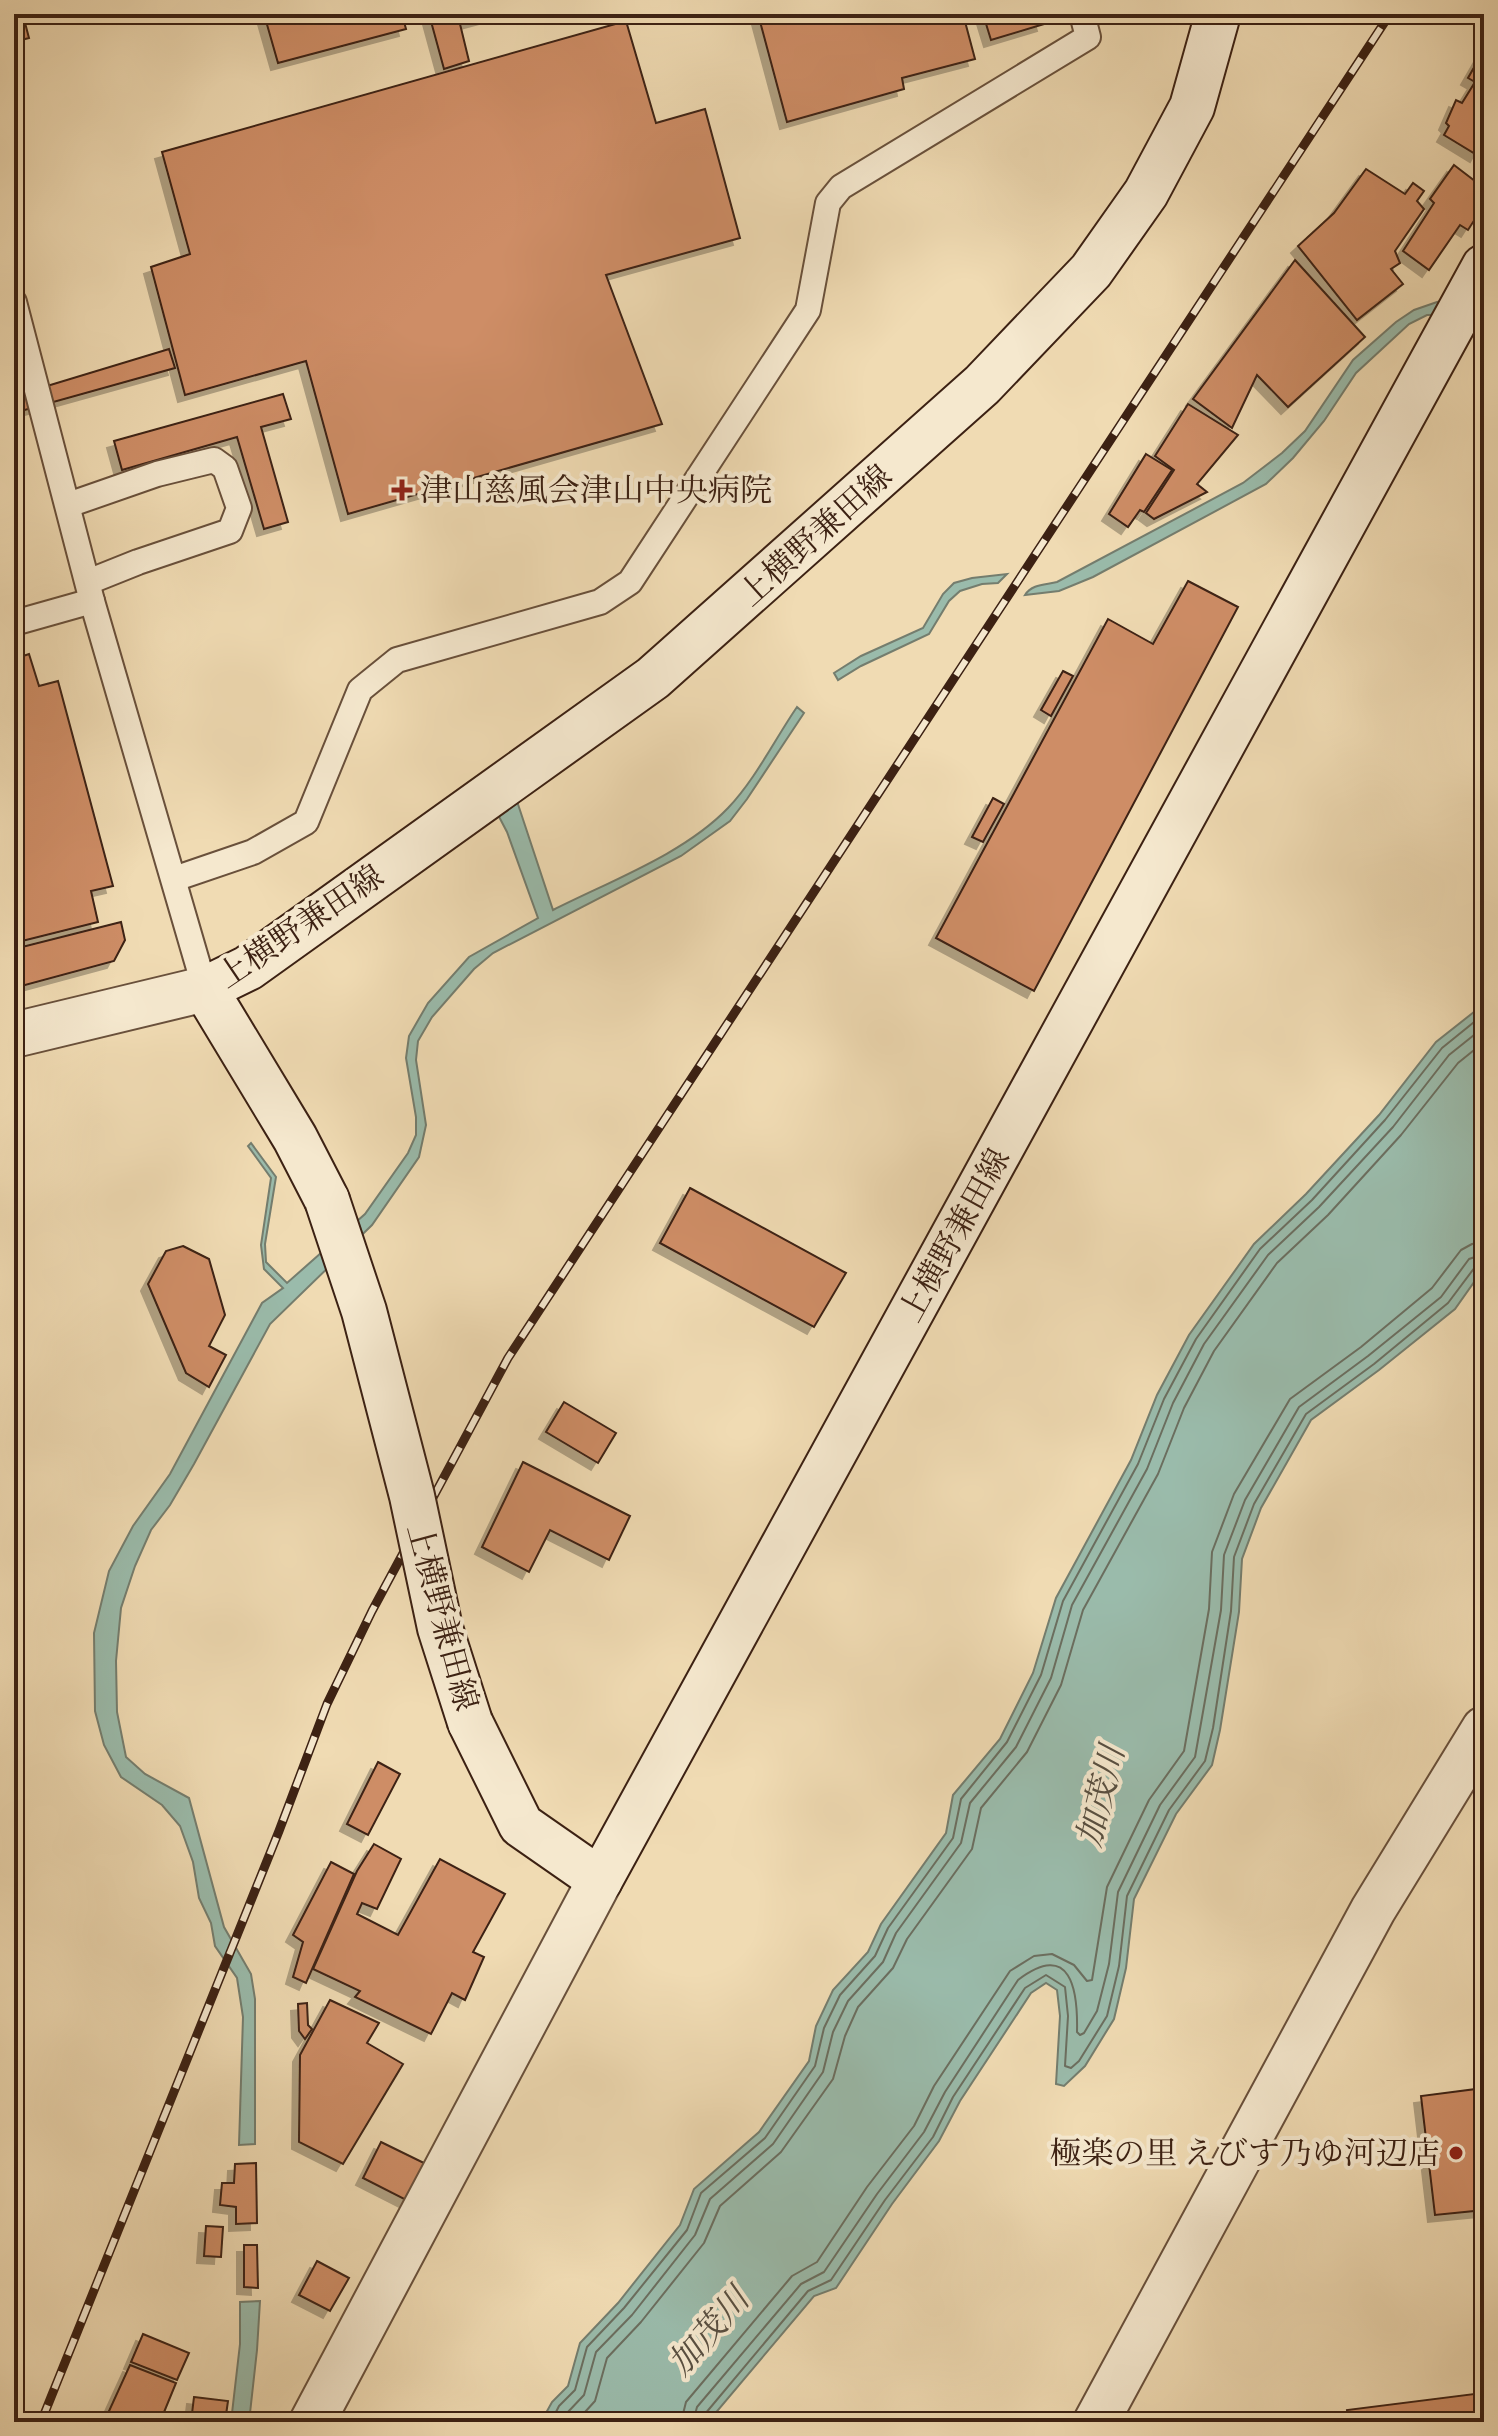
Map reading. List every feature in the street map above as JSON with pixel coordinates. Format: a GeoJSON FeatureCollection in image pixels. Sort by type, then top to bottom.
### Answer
{"type":"FeatureCollection","features":[{"type":"Feature","properties":{"kind":"main road","name":"上横野兼田線"},"geometry":{"type":"LineString","coordinates":[[1218,14],[1192,107],[1146,193],[1091,271],[982,385],[653,678],[248,968],[205,989],[295,1138],[327,1200],[364,1311],[412,1496],[440,1628],[470,1722],[521,1825],[600,1880],[1484,267]]}},
{"type":"Feature","properties":{"kind":"main road"},"geometry":{"type":"LineString","coordinates":[[14,1035],[205,989]]}},
{"type":"Feature","properties":{"kind":"main road"},"geometry":{"type":"LineString","coordinates":[[1096,2422],[1373,1910],[1484,1729]]}},
{"type":"Feature","properties":{"kind":"main road"},"geometry":{"type":"LineString","coordinates":[[312,2422],[600,1880]]}},
{"type":"Feature","properties":{"kind":"lane"},"geometry":{"type":"LineString","coordinates":[[174,879],[253,852],[306,822],[360,690],[397,660],[600,602],[630,582],[808,310],[828,203],[841,187],[1088,37],[1082,14]]}},
{"type":"Feature","properties":{"kind":"lane"},"geometry":{"type":"LineString","coordinates":[[14,302],[90,592],[205,989]]}},
{"type":"Feature","properties":{"kind":"lane"},"geometry":{"type":"LineString","coordinates":[[14,623],[90,592],[138,562],[230,531],[239,508],[225,468],[214,460],[157,474],[68,505]]}},
{"type":"Feature","properties":{"kind":"water"},"geometry":{"type":"Polygon","coordinates":[[[1484,294],[1475,314],[1427,315],[1409,324],[1356,373],[1324,421],[1266,484],[1093,577],[1059,591],[1025,595],[1035,587],[1057,582],[1243,483],[1305,431],[1353,360],[1396,322],[1414,310],[1437,302],[1484,294]]]}},
{"type":"Feature","properties":{"kind":"water"},"geometry":{"type":"Polygon","coordinates":[[[1007,574],[998,583],[960,591],[949,601],[929,634],[838,680],[834,673],[861,656],[923,628],[943,594],[954,583],[1007,574]]]}},
{"type":"Feature","properties":{"kind":"water"},"geometry":{"type":"Polygon","coordinates":[[[797,707],[804,713],[730,821],[681,856],[493,953],[474,969],[432,1017],[418,1041],[416,1060],[426,1125],[419,1157],[372,1225],[270,1324],[194,1464],[151,1530],[135,1566],[121,1608],[116,1661],[117,1712],[126,1757],[145,1774],[189,1798],[224,1927],[251,1974],[255,1999],[255,2144],[239,2145],[243,2017],[237,1978],[215,1946],[211,1923],[199,1898],[193,1862],[180,1826],[162,1805],[121,1777],[104,1745],[95,1711],[94,1633],[109,1571],[133,1526],[170,1474],[262,1303],[283,1288],[264,1269],[261,1245],[271,1178],[248,1146],[251,1143],[276,1177],[265,1244],[266,1262],[287,1283],[365,1214],[408,1153],[416,1135],[416,1117],[406,1058],[409,1036],[428,1003],[469,957],[538,918],[507,832],[484,788],[509,777],[553,910],[668,853],[710,824],[747,785],[797,707]]]}},
{"type":"Feature","properties":{"kind":"water","name":"加茂川"},"geometry":{"type":"Polygon","coordinates":[[[1484,1004],[1484,1268],[1455,1309],[1311,1420],[1261,1508],[1242,1559],[1239,1612],[1212,1765],[1176,1814],[1134,1899],[1126,1968],[1114,2019],[1085,2066],[1064,2086],[1056,2084],[1060,2016],[1057,1990],[1046,1983],[1031,1993],[960,2101],[939,2141],[836,2288],[814,2296],[708,2422],[541,2422],[552,2402],[568,2386],[580,2343],[618,2303],[680,2225],[694,2189],[759,2132],[809,2061],[816,2026],[833,1990],[868,1952],[881,1924],[946,1833],[953,1795],[1000,1739],[1033,1673],[1056,1598],[1131,1460],[1157,1395],[1189,1335],[1254,1244],[1306,1194],[1379,1115],[1436,1042],[1484,1004]]]}},
{"type":"Feature","properties":{"kind":"water"},"geometry":{"type":"Polygon","coordinates":[[[260,2301],[249,2422],[231,2422],[240,2344],[240,2302],[260,2301]]]}},
{"type":"Feature","properties":{"kind":"building"},"geometry":{"type":"Polygon","coordinates":[[[14,14],[41,14],[24,19],[29,38],[14,42],[14,14]]]}},
{"type":"Feature","properties":{"kind":"building"},"geometry":{"type":"Polygon","coordinates":[[[264,14],[402,14],[406,29],[278,63],[264,14]]]}},
{"type":"Feature","properties":{"kind":"building"},"geometry":{"type":"Polygon","coordinates":[[[429,14],[497,14],[460,24],[469,61],[444,69],[429,14]]]}},
{"type":"Feature","properties":{"kind":"building"},"geometry":{"type":"Polygon","coordinates":[[[758,14],[963,14],[975,59],[902,78],[904,89],[787,122],[758,14]]]}},
{"type":"Feature","properties":{"kind":"building"},"geometry":{"type":"Polygon","coordinates":[[[983,14],[1041,14],[1044,24],[991,40],[983,14]]]}},
{"type":"Feature","properties":{"kind":"building"},"geometry":{"type":"Polygon","coordinates":[[[626,21],[656,123],[705,109],[740,238],[606,275],[662,424],[348,514],[306,361],[185,395],[151,267],[190,254],[162,152],[626,21]]]}},
{"type":"Feature","properties":{"kind":"building"},"geometry":{"type":"Polygon","coordinates":[[[1484,50],[1484,142],[1477,155],[1444,135],[1456,100],[1462,103],[1475,82],[1468,78],[1484,50]]]}},
{"type":"Feature","properties":{"kind":"building"},"geometry":{"type":"Polygon","coordinates":[[[1454,165],[1484,188],[1484,205],[1468,230],[1460,225],[1429,270],[1403,251],[1434,203],[1430,199],[1454,165]]]}},
{"type":"Feature","properties":{"kind":"building"},"geometry":{"type":"Polygon","coordinates":[[[1366,169],[1405,194],[1413,183],[1424,191],[1417,201],[1424,209],[1395,251],[1400,263],[1391,269],[1403,284],[1357,320],[1298,246],[1334,213],[1366,169]]]}},
{"type":"Feature","properties":{"kind":"building"},"geometry":{"type":"Polygon","coordinates":[[[1295,260],[1365,337],[1288,407],[1257,375],[1232,428],[1193,399],[1295,260]]]}},
{"type":"Feature","properties":{"kind":"building"},"geometry":{"type":"Polygon","coordinates":[[[169,349],[175,368],[14,413],[14,396],[169,349]]]}},
{"type":"Feature","properties":{"kind":"building"},"geometry":{"type":"Polygon","coordinates":[[[283,394],[291,419],[261,427],[288,522],[264,529],[237,437],[122,470],[114,441],[283,394]]]}},
{"type":"Feature","properties":{"kind":"building"},"geometry":{"type":"Polygon","coordinates":[[[1188,404],[1238,435],[1197,484],[1207,492],[1154,519],[1146,513],[1174,470],[1155,456],[1188,404]]]}},
{"type":"Feature","properties":{"kind":"building"},"geometry":{"type":"Polygon","coordinates":[[[1146,454],[1172,470],[1144,512],[1140,510],[1128,527],[1109,514],[1146,454]]]}},
{"type":"Feature","properties":{"kind":"building"},"geometry":{"type":"Polygon","coordinates":[[[1188,581],[1238,607],[1034,991],[936,938],[1108,619],[1153,644],[1188,581]]]}},
{"type":"Feature","properties":{"kind":"building"},"geometry":{"type":"Polygon","coordinates":[[[29,654],[39,686],[58,681],[113,886],[91,891],[98,922],[14,943],[14,659],[29,654]]]}},
{"type":"Feature","properties":{"kind":"building"},"geometry":{"type":"Polygon","coordinates":[[[1063,671],[1073,676],[1051,716],[1041,710],[1063,671]]]}},
{"type":"Feature","properties":{"kind":"building"},"geometry":{"type":"Polygon","coordinates":[[[993,798],[1004,804],[983,842],[972,837],[993,798]]]}},
{"type":"Feature","properties":{"kind":"building"},"geometry":{"type":"Polygon","coordinates":[[[121,922],[125,940],[114,961],[14,988],[14,949],[121,922]]]}},
{"type":"Feature","properties":{"kind":"building"},"geometry":{"type":"Polygon","coordinates":[[[690,1188],[846,1273],[814,1327],[660,1243],[690,1188]]]}},
{"type":"Feature","properties":{"kind":"building"},"geometry":{"type":"Polygon","coordinates":[[[183,1246],[209,1259],[225,1315],[209,1346],[226,1355],[209,1387],[186,1373],[148,1284],[166,1251],[183,1246]]]}},
{"type":"Feature","properties":{"kind":"building"},"geometry":{"type":"Polygon","coordinates":[[[564,1402],[616,1433],[598,1463],[546,1432],[564,1402]]]}},
{"type":"Feature","properties":{"kind":"building"},"geometry":{"type":"Polygon","coordinates":[[[523,1462],[630,1516],[609,1560],[550,1530],[529,1572],[482,1547],[523,1462]]]}},
{"type":"Feature","properties":{"kind":"building"},"geometry":{"type":"Polygon","coordinates":[[[378,1762],[400,1774],[368,1835],[347,1824],[378,1762]]]}},
{"type":"Feature","properties":{"kind":"building"},"geometry":{"type":"Polygon","coordinates":[[[374,1844],[401,1859],[377,1909],[362,1903],[357,1914],[398,1935],[440,1859],[505,1894],[473,1952],[484,1957],[465,2000],[452,1993],[431,2034],[355,1997],[360,1991],[313,1969],[357,1871],[374,1844]]]}},
{"type":"Feature","properties":{"kind":"building"},"geometry":{"type":"Polygon","coordinates":[[[331,1862],[354,1874],[306,1983],[293,1977],[303,1942],[293,1935],[331,1862]]]}},
{"type":"Feature","properties":{"kind":"building"},"geometry":{"type":"Polygon","coordinates":[[[330,2000],[379,2023],[367,2043],[403,2064],[343,2164],[299,2142],[300,2055],[330,2000]]]}},
{"type":"Feature","properties":{"kind":"building"},"geometry":{"type":"Polygon","coordinates":[[[307,2003],[308,2025],[312,2029],[305,2039],[299,2031],[298,2004],[307,2003]]]}},
{"type":"Feature","properties":{"kind":"building","name":"極楽の里 えびす乃ゆ河辺店"},"geometry":{"type":"Polygon","coordinates":[[[1484,2088],[1484,2210],[1435,2215],[1421,2096],[1484,2088]]]}},
{"type":"Feature","properties":{"kind":"building"},"geometry":{"type":"Polygon","coordinates":[[[381,2142],[426,2164],[408,2201],[363,2178],[381,2142]]]}},
{"type":"Feature","properties":{"kind":"building"},"geometry":{"type":"Polygon","coordinates":[[[256,2163],[257,2223],[236,2224],[236,2207],[220,2205],[222,2183],[234,2183],[235,2164],[256,2163]]]}},
{"type":"Feature","properties":{"kind":"building"},"geometry":{"type":"Polygon","coordinates":[[[206,2226],[223,2227],[221,2257],[204,2256],[206,2226]]]}},
{"type":"Feature","properties":{"kind":"building"},"geometry":{"type":"Polygon","coordinates":[[[244,2245],[257,2245],[258,2288],[244,2287],[244,2245]]]}},
{"type":"Feature","properties":{"kind":"building"},"geometry":{"type":"Polygon","coordinates":[[[317,2261],[349,2278],[330,2311],[299,2295],[317,2261]]]}},
{"type":"Feature","properties":{"kind":"building"},"geometry":{"type":"Polygon","coordinates":[[[143,2334],[189,2353],[177,2380],[131,2362],[143,2334]]]}},
{"type":"Feature","properties":{"kind":"building"},"geometry":{"type":"Polygon","coordinates":[[[130,2365],[176,2383],[160,2422],[104,2422],[130,2365]]]}},
{"type":"Feature","properties":{"kind":"building"},"geometry":{"type":"Polygon","coordinates":[[[1482,2393],[1484,2422],[1348,2422],[1347,2410],[1482,2393]]]}},
{"type":"Feature","properties":{"kind":"building"},"geometry":{"type":"Polygon","coordinates":[[[194,2397],[228,2401],[225,2422],[191,2422],[194,2397]]]}},
{"type":"Feature","properties":{"kind":"railway"},"geometry":{"type":"LineString","coordinates":[[41,2422],[279,1831],[327,1704],[372,1611],[508,1358],[1390,14]]}},
{"type":"Feature","properties":{"kind":"place","name":"津山慈風会津山中央病院"},"geometry":{"type":"Point","coordinates":[402,490]}},
{"type":"Feature","properties":{"kind":"place","name":"極楽の里 えびす乃ゆ河辺店"},"geometry":{"type":"Point","coordinates":[1456,2153]}}]}
